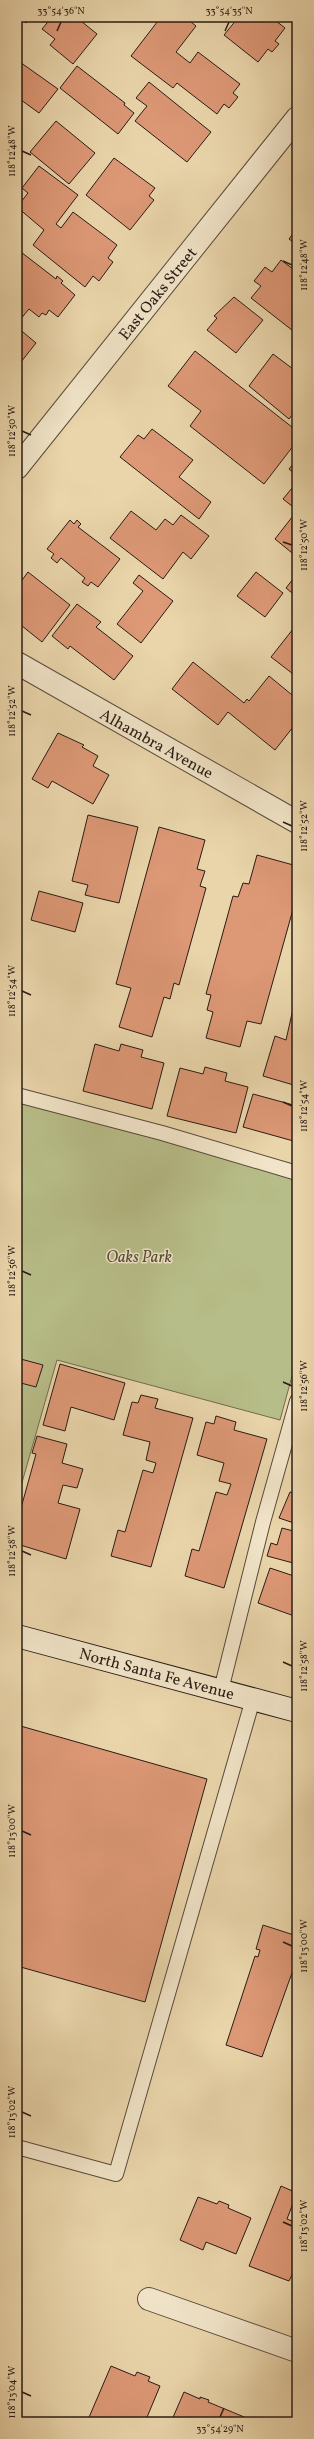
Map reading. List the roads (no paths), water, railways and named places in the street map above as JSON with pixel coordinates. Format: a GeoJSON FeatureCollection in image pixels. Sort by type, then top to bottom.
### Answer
{"type":"FeatureCollection","features":[{"type":"Feature","properties":{"kind":"street","name":"East Oaks Street"},"geometry":{"type":"LineString","coordinates":[[17,468],[297,118]]}},
{"type":"Feature","properties":{"kind":"street","name":"Alhambra Avenue"},"geometry":{"type":"LineString","coordinates":[[17,663],[297,822]]}},
{"type":"Feature","properties":{"kind":"street","name":"North Santa Fe Avenue"},"geometry":{"type":"LineString","coordinates":[[17,1636],[297,1711]]}},
{"type":"Feature","properties":{"kind":"street"},"geometry":{"type":"LineString","coordinates":[[149,2298],[297,2351]]}},
{"type":"Feature","properties":{"kind":"lane"},"geometry":{"type":"LineString","coordinates":[[17,1095],[162,1133],[297,1173]]}},
{"type":"Feature","properties":{"kind":"lane"},"geometry":{"type":"LineString","coordinates":[[221,1690],[262,1522],[297,1401]]}},
{"type":"Feature","properties":{"kind":"lane"},"geometry":{"type":"LineString","coordinates":[[17,2147],[116,2174],[253,1699]]}},
{"type":"Feature","properties":{"kind":"park label","name":"Oaks Park"},"geometry":{"type":"Point","coordinates":[139,1256]}}]}
